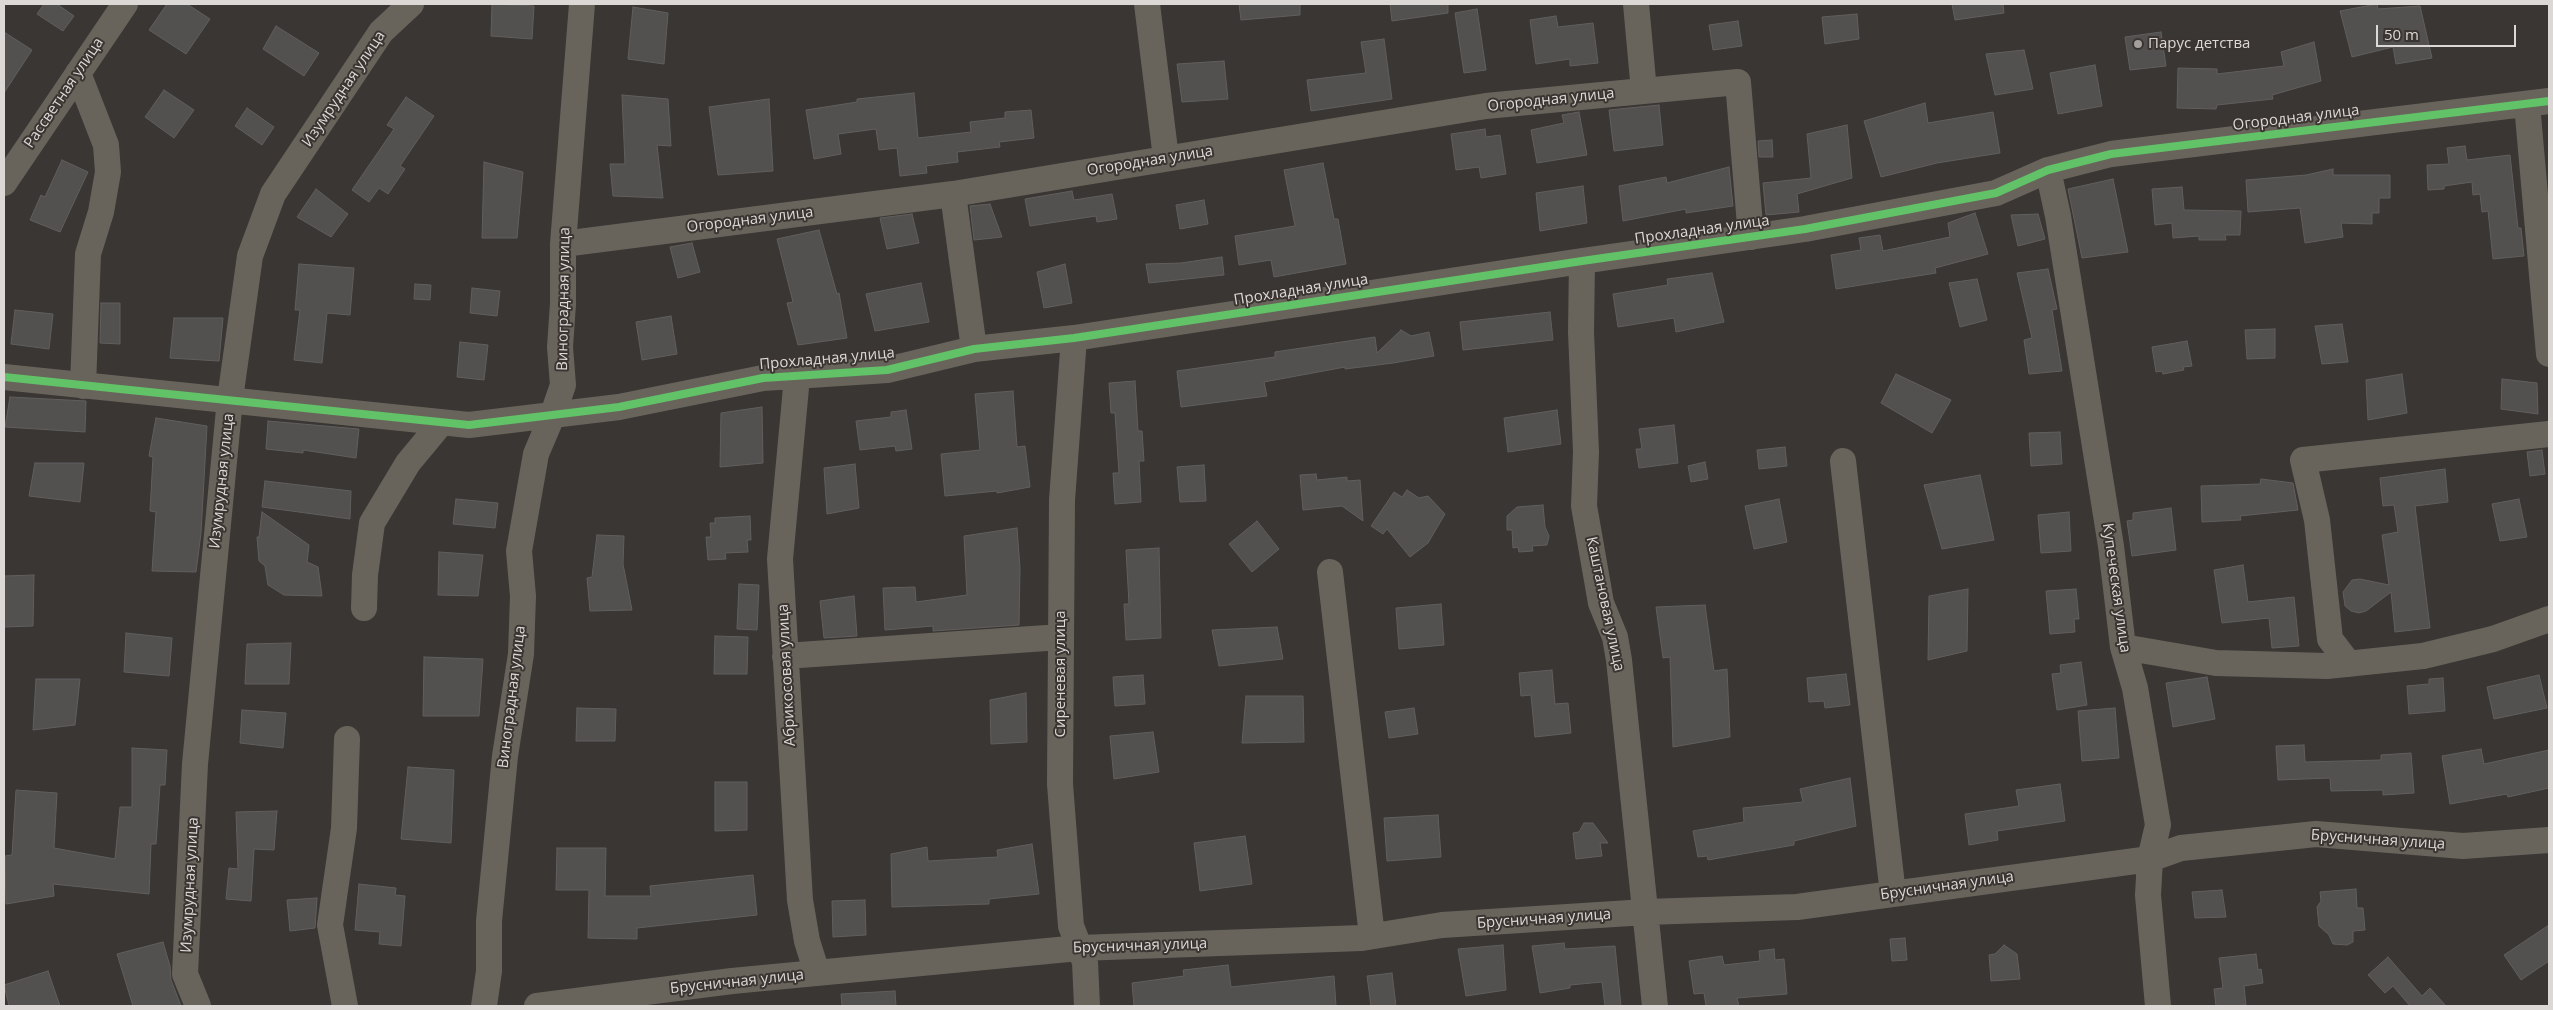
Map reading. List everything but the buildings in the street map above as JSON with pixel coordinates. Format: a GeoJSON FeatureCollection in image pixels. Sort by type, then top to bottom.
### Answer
{"type":"FeatureCollection","features":[{"type":"Feature","properties":{"kind":"street","name":"Рассветная улица"},"geometry":{"type":"LineString","coordinates":[[4,183],[125,4]]}},
{"type":"Feature","properties":{"kind":"street","name":"Изумрудная улица"},"geometry":{"type":"LineString","coordinates":[[198,1006],[186,974],[195,764],[230,399],[250,256],[273,194],[381,32],[411,4]]}},
{"type":"Feature","properties":{"kind":"street","name":"Виноградная улица"},"geometry":{"type":"LineString","coordinates":[[484,1006],[489,971],[489,921],[505,756],[521,654],[523,596],[519,551],[536,454],[554,414],[563,385],[560,347],[563,304],[563,244],[582,4]]}},
{"type":"Feature","properties":{"kind":"street"},"geometry":{"type":"LineString","coordinates":[[1147,4],[1166,158]]}},
{"type":"Feature","properties":{"kind":"street"},"geometry":{"type":"LineString","coordinates":[[1636,4],[1644,91]]}},
{"type":"Feature","properties":{"kind":"street"},"geometry":{"type":"LineString","coordinates":[[78,73],[106,145],[108,172],[100,212],[88,254],[83,386]]}},
{"type":"Feature","properties":{"kind":"street","name":"Огородная улица"},"geometry":{"type":"LineString","coordinates":[[563,244],[953,194],[1486,106],[1738,82],[1751,237]]}},
{"type":"Feature","properties":{"kind":"street"},"geometry":{"type":"LineString","coordinates":[[2538,103],[2549,354]]}},
{"type":"Feature","properties":{"kind":"street","name":"Огородная улица"},"geometry":{"type":"LineString","coordinates":[[2048,170],[2111,154],[2538,103]]}},
{"type":"Feature","properties":{"kind":"street","name":"Прохладная улица"},"geometry":{"type":"LineString","coordinates":[[4,377],[469,425],[619,407],[763,378],[887,370],[974,350],[1074,338],[1582,260],[1805,229],[1986,195],[2048,170]]}},
{"type":"Feature","properties":{"kind":"street","name":"Купеческая улица"},"geometry":{"type":"LineString","coordinates":[[2048,170],[2058,216],[2111,546],[2123,647],[2135,688],[2158,825],[2150,859],[2148,895],[2158,1006]]}},
{"type":"Feature","properties":{"kind":"street"},"geometry":{"type":"LineString","coordinates":[[953,194],[974,350]]}},
{"type":"Feature","properties":{"kind":"street","name":"Каштановая улица"},"geometry":{"type":"LineString","coordinates":[[1582,260],[1581,332],[1586,452],[1584,506],[1601,603],[1615,637],[1619,660],[1642,891],[1646,912],[1654,1006]]}},
{"type":"Feature","properties":{"kind":"street","name":"Сиреневая улица"},"geometry":{"type":"LineString","coordinates":[[1074,338],[1062,500],[1060,784],[1071,926],[1085,962],[1087,1006]]}},
{"type":"Feature","properties":{"kind":"street","name":"Абрикосовая улица"},"geometry":{"type":"LineString","coordinates":[[797,377],[780,559],[800,900],[807,941],[817,973]]}},
{"type":"Feature","properties":{"kind":"street"},"geometry":{"type":"LineString","coordinates":[[364,608],[365,575],[372,523],[408,463],[442,422]]}},
{"type":"Feature","properties":{"kind":"street"},"geometry":{"type":"LineString","coordinates":[[2349,664],[2330,639],[2317,520],[2303,460],[2549,434]]}},
{"type":"Feature","properties":{"kind":"street"},"geometry":{"type":"LineString","coordinates":[[1844,461],[1893,894]]}},
{"type":"Feature","properties":{"kind":"street"},"geometry":{"type":"LineString","coordinates":[[1330,572],[1372,936]]}},
{"type":"Feature","properties":{"kind":"street"},"geometry":{"type":"LineString","coordinates":[[2123,647],[2216,663],[2327,666],[2423,656],[2493,639],[2549,619]]}},
{"type":"Feature","properties":{"kind":"street"},"geometry":{"type":"LineString","coordinates":[[785,656],[1061,637]]}},
{"type":"Feature","properties":{"kind":"street"},"geometry":{"type":"LineString","coordinates":[[345,1006],[330,925],[344,828],[347,739]]}},
{"type":"Feature","properties":{"kind":"street","name":"Брусничная улица"},"geometry":{"type":"LineString","coordinates":[[536,1006],[732,981],[1079,948],[1372,936],[1442,926],[1646,912],[1797,907],[2150,859],[2182,848],[2316,834],[2463,846],[2549,840]]}},
{"type":"Feature","properties":{"kind":"cycle path"},"geometry":{"type":"LineString","coordinates":[[4,377],[469,425],[619,407],[763,378],[887,370],[974,349],[1074,338],[1805,229],[1996,193],[2048,170],[2111,154],[2549,101]]}},
{"type":"Feature","properties":{"kind":"place","name":"Парус детства"},"geometry":{"type":"Point","coordinates":[2138,44]}}]}
